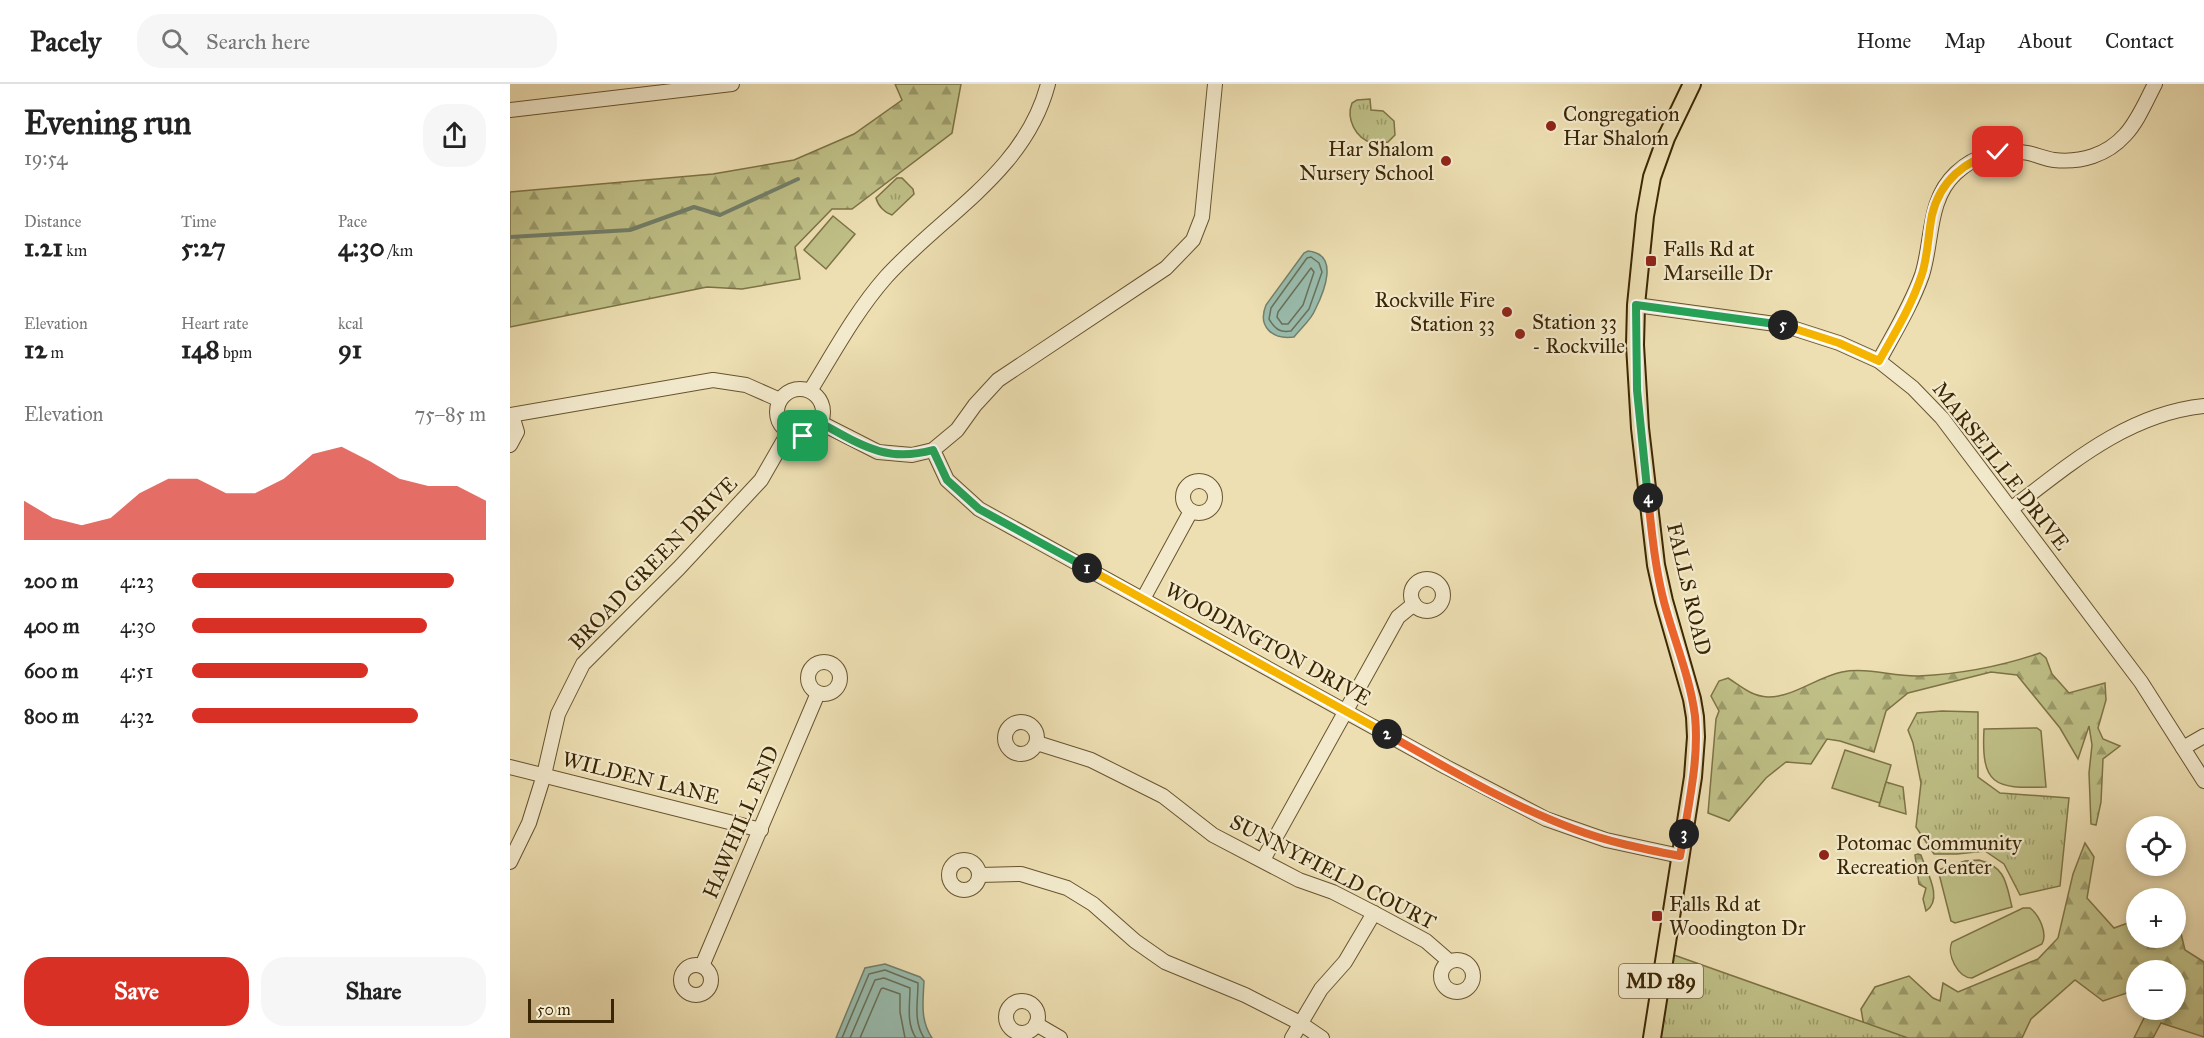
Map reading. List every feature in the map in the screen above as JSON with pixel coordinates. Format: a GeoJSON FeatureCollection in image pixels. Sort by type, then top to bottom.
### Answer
{"type":"FeatureCollection","features":[{"type":"Feature","properties":{"kind":"main road","name":"FALLS ROAD"},"geometry":{"type":"LineString","coordinates":[[1652,1038],[1693,777],[1696,737],[1692,699],[1664,601],[1651,530],[1637,390],[1636,305],[1652,177],[1666,138],[1692,84]]}},
{"type":"Feature","properties":{"kind":"street"},"geometry":{"type":"LineString","coordinates":[[510,110],[732,84]]}},
{"type":"Feature","properties":{"kind":"street"},"geometry":{"type":"LineString","coordinates":[[810,391],[861,310],[886,277],[906,256],[989,182],[1007,162],[1028,133],[1048,84]]}},
{"type":"Feature","properties":{"kind":"street"},"geometry":{"type":"LineString","coordinates":[[821,423],[878,452],[912,455],[933,450],[957,430],[975,405],[998,380],[1166,268],[1193,240],[1203,211],[1215,84]]}},
{"type":"Feature","properties":{"kind":"street"},"geometry":{"type":"LineString","coordinates":[[1879,361],[1911,304],[1927,255],[1935,205],[1945,185],[1957,171],[1974,159],[1998,152],[2026,153],[2066,161],[2085,159],[2104,152],[2133,125],[2156,84]]}},
{"type":"Feature","properties":{"kind":"street","name":"MARSEILLE DRIVE"},"geometry":{"type":"LineString","coordinates":[[1636,305],[1783,325],[1839,343],[1879,361],[1913,388],[1942,418],[2141,682],[2204,782]]}},
{"type":"Feature","properties":{"kind":"street"},"geometry":{"type":"LineString","coordinates":[[510,445],[517,432],[510,416],[713,381],[746,385],[780,399]]}},
{"type":"Feature","properties":{"kind":"street"},"geometry":{"type":"LineString","coordinates":[[794,389],[810,391],[816,395],[823,408],[821,423],[810,434],[788,433],[782,428],[776,414],[780,399],[794,389]]}},
{"type":"Feature","properties":{"kind":"street"},"geometry":{"type":"LineString","coordinates":[[2011,509],[2086,452],[2126,428],[2152,418],[2204,406]]}},
{"type":"Feature","properties":{"kind":"street","name":"BROAD GREEN DRIVE"},"geometry":{"type":"LineString","coordinates":[[510,862],[529,823],[544,775],[558,714],[583,664],[680,568],[761,480],[788,433]]}},
{"type":"Feature","properties":{"kind":"street","name":"WOODINGTON DRIVE"},"geometry":{"type":"LineString","coordinates":[[933,450],[947,480],[979,509],[1446,767],[1546,819],[1606,840],[1680,856]]}},
{"type":"Feature","properties":{"kind":"street"},"geometry":{"type":"LineString","coordinates":[[1143,599],[1191,511]]}},
{"type":"Feature","properties":{"kind":"street"},"geometry":{"type":"LineString","coordinates":[[1263,860],[1398,617],[1414,604]]}},
{"type":"Feature","properties":{"kind":"street","name":"HAWHILL END"},"geometry":{"type":"LineString","coordinates":[[702,966],[818,693]]}},
{"type":"Feature","properties":{"kind":"street"},"geometry":{"type":"LineString","coordinates":[[2183,748],[2204,736]]}},
{"type":"Feature","properties":{"kind":"street","name":"SUNNYFIELD COURT"},"geometry":{"type":"LineString","coordinates":[[1037,743],[1091,760],[1163,796],[1213,835],[1299,880],[1334,892],[1374,913],[1426,941],[1449,961]]}},
{"type":"Feature","properties":{"kind":"street","name":"WILDEN LANE"},"geometry":{"type":"LineString","coordinates":[[510,767],[761,830]]}},
{"type":"Feature","properties":{"kind":"street"},"geometry":{"type":"LineString","coordinates":[[980,875],[1021,874],[1067,888],[1093,904],[1135,941],[1165,962],[1245,995],[1300,1023],[1322,1038]]}},
{"type":"Feature","properties":{"kind":"street"},"geometry":{"type":"LineString","coordinates":[[1292,1038],[1321,989],[1345,962],[1374,913]]}},
{"type":"Feature","properties":{"kind":"street"},"geometry":{"type":"LineString","coordinates":[[1036,1024],[1060,1038]]}},
{"type":"Feature","properties":{"kind":"green space"},"geometry":{"type":"Polygon","coordinates":[[[895,84],[961,84],[952,133],[852,209],[832,209],[795,247],[800,279],[742,289],[707,287],[510,327],[510,192],[713,174],[794,160],[854,134],[902,100],[895,84]]]}},
{"type":"Feature","properties":{"kind":"green space"},"geometry":{"type":"Polygon","coordinates":[[[1370,99],[1371,110],[1383,111],[1394,121],[1395,135],[1388,142],[1376,144],[1367,141],[1357,133],[1351,121],[1352,103],[1357,100],[1370,99]]]}},
{"type":"Feature","properties":{"kind":"green space"},"geometry":{"type":"Polygon","coordinates":[[[897,178],[902,178],[913,189],[914,194],[892,215],[882,209],[876,198],[897,178]]]}},
{"type":"Feature","properties":{"kind":"green space"},"geometry":{"type":"Polygon","coordinates":[[[833,216],[855,234],[826,269],[804,250],[833,216]]]}},
{"type":"Feature","properties":{"kind":"green space"},"geometry":{"type":"Polygon","coordinates":[[[2040,653],[2046,658],[2052,674],[2069,693],[2105,683],[2106,700],[2098,728],[2103,739],[2120,746],[2103,759],[2101,802],[2096,825],[2091,824],[2089,773],[2092,745],[2089,726],[2078,759],[2060,728],[2017,675],[1991,672],[1908,693],[1886,711],[1874,752],[1827,739],[1811,764],[1786,762],[1766,778],[1729,821],[1708,813],[1716,719],[1719,711],[1711,696],[1719,681],[1728,678],[1752,693],[1768,697],[1787,694],[1842,672],[1934,675],[1996,665],[2040,653]]]}},
{"type":"Feature","properties":{"kind":"green space"},"geometry":{"type":"Polygon","coordinates":[[[1978,712],[1978,777],[2000,793],[2069,798],[2060,886],[2020,895],[2004,864],[1985,851],[1934,854],[1916,827],[1921,783],[1908,730],[1917,713],[1978,712]]]}},
{"type":"Feature","properties":{"kind":"green space"},"geometry":{"type":"Polygon","coordinates":[[[2037,728],[2041,731],[2046,787],[2014,787],[1994,780],[1985,762],[1984,729],[2037,728]]]}},
{"type":"Feature","properties":{"kind":"green space"},"geometry":{"type":"Polygon","coordinates":[[[1845,750],[1891,765],[1880,803],[1832,788],[1845,750]]]}},
{"type":"Feature","properties":{"kind":"green space"},"geometry":{"type":"Polygon","coordinates":[[[1886,782],[1903,787],[1906,814],[1879,806],[1886,782]]]}},
{"type":"Feature","properties":{"kind":"green space"},"geometry":{"type":"Polygon","coordinates":[[[2085,843],[2094,857],[2087,898],[2114,928],[2126,924],[2126,948],[2185,948],[2204,962],[2204,1037],[2161,1023],[2153,1038],[2134,1038],[2143,1020],[2186,1020],[2186,960],[2126,960],[2126,993],[2103,1001],[2075,980],[2031,1019],[2022,1038],[1866,1038],[1861,1009],[1875,987],[1909,976],[1933,998],[1940,1001],[1943,983],[1958,992],[2038,959],[2058,938],[2073,874],[2085,843]]]}},
{"type":"Feature","properties":{"kind":"green space"},"geometry":{"type":"Polygon","coordinates":[[[1915,855],[1921,855],[1934,892],[1934,899],[1926,911],[1923,899],[1926,888],[1919,884],[1915,855]]]}},
{"type":"Feature","properties":{"kind":"green space"},"geometry":{"type":"Polygon","coordinates":[[[1979,860],[1995,867],[2000,872],[2006,883],[2012,907],[1955,923],[1951,921],[1938,870],[1965,861],[1979,860]]]}},
{"type":"Feature","properties":{"kind":"green space"},"geometry":{"type":"Polygon","coordinates":[[[2023,908],[2030,908],[2037,915],[2044,935],[2042,944],[1972,978],[1962,974],[1952,959],[1952,942],[2023,908]]]}},
{"type":"Feature","properties":{"kind":"green space"},"geometry":{"type":"Polygon","coordinates":[[[1674,955],[1908,1038],[1659,1038],[1674,955]]]}},
{"type":"Feature","properties":{"kind":"water"},"geometry":{"type":"Polygon","coordinates":[[[1308,251],[1318,254],[1327,266],[1322,294],[1311,317],[1294,337],[1274,334],[1265,326],[1266,305],[1304,253],[1308,251]]]}},
{"type":"Feature","properties":{"kind":"water"},"geometry":{"type":"Polygon","coordinates":[[[885,964],[920,977],[924,981],[924,1018],[932,1038],[836,1038],[865,968],[885,964]]]}},
{"type":"Feature","properties":{"kind":"waterway"},"geometry":{"type":"LineString","coordinates":[[510,237],[630,230],[694,207],[720,215],[798,179]]}},
{"type":"Feature","properties":{"kind":"place","name":"Congregation Har Shalom"},"geometry":{"type":"Point","coordinates":[1551,126]}},
{"type":"Feature","properties":{"kind":"place","name":"Har Shalom Nursery School"},"geometry":{"type":"Point","coordinates":[1446,161]}},
{"type":"Feature","properties":{"kind":"place","name":"Falls Rd at Marseille Dr"},"geometry":{"type":"Point","coordinates":[1651,261]}},
{"type":"Feature","properties":{"kind":"place","name":"Rockville Fire Station 33"},"geometry":{"type":"Point","coordinates":[1507,312]}},
{"type":"Feature","properties":{"kind":"place","name":"Station 33 - Rockville"},"geometry":{"type":"Point","coordinates":[1520,334]}},
{"type":"Feature","properties":{"kind":"place","name":"Potomac Community Recreation Center"},"geometry":{"type":"Point","coordinates":[1824,855]}},
{"type":"Feature","properties":{"kind":"place","name":"Falls Rd at Woodington Dr"},"geometry":{"type":"Point","coordinates":[1657,916]}},
{"type":"Feature","properties":{"kind":"route"},"geometry":{"type":"LineString","coordinates":[[803,436],[817,429],[821,423],[866,448],[888,455],[912,455],[933,450],[947,480],[979,509],[1446,767],[1546,819],[1606,840],[1680,856],[1693,777],[1695,717],[1656,565],[1637,390],[1636,305],[1783,325],[1839,343],[1879,361],[1911,304],[1927,255],[1935,205],[1945,185],[1957,171],[1974,159],[1998,152]]}}]}
